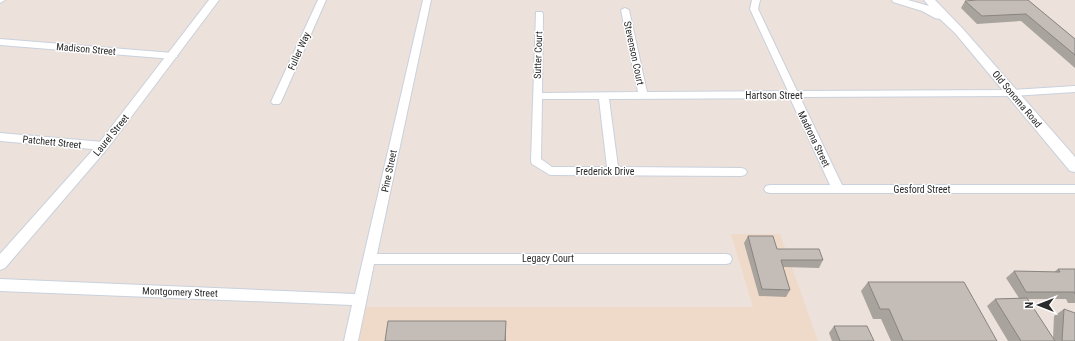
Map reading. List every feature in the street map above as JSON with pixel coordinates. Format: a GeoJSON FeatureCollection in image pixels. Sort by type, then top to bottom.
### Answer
{"type":"FeatureCollection","features":[{"type":"Feature","properties":{"kind":"main road"},"geometry":{"type":"LineString","coordinates":[[897,0],[926,9],[947,20]]}},
{"type":"Feature","properties":{"kind":"main road","name":"Old Sonoma Road"},"geometry":{"type":"LineString","coordinates":[[929,0],[959,31],[1075,167]]}},
{"type":"Feature","properties":{"kind":"main road","name":"Old Sonoma Road"},"geometry":{"type":"LineString","coordinates":[[940,0],[961,24],[959,31]]}},
{"type":"Feature","properties":{"kind":"street","name":"Laurel Street"},"geometry":{"type":"LineString","coordinates":[[0,264],[103,146],[173,56],[214,0]]}},
{"type":"Feature","properties":{"kind":"street","name":"Fuller Way"},"geometry":{"type":"LineString","coordinates":[[276,102],[322,0]]}},
{"type":"Feature","properties":{"kind":"street","name":"Pine Street"},"geometry":{"type":"LineString","coordinates":[[351,341],[427,0]]}},
{"type":"Feature","properties":{"kind":"street","name":"Madrona Street"},"geometry":{"type":"LineString","coordinates":[[756,0],[754,9],[838,189]]}},
{"type":"Feature","properties":{"kind":"street","name":"Stevenson Court"},"geometry":{"type":"LineString","coordinates":[[625,10],[642,95]]}},
{"type":"Feature","properties":{"kind":"street","name":"Sutter Court"},"geometry":{"type":"LineString","coordinates":[[537,96],[539,14]]}},
{"type":"Feature","properties":{"kind":"street","name":"Madison Street"},"geometry":{"type":"LineString","coordinates":[[0,42],[173,56]]}},
{"type":"Feature","properties":{"kind":"street","name":"Hartson Street"},"geometry":{"type":"LineString","coordinates":[[537,96],[1012,93],[1075,89]]}},
{"type":"Feature","properties":{"kind":"street","name":"Frederick Drive"},"geometry":{"type":"LineString","coordinates":[[537,96],[536,161],[550,171],[742,172]]}},
{"type":"Feature","properties":{"kind":"street"},"geometry":{"type":"LineString","coordinates":[[604,96],[613,171]]}},
{"type":"Feature","properties":{"kind":"street","name":"Patchett Street"},"geometry":{"type":"LineString","coordinates":[[0,137],[103,146]]}},
{"type":"Feature","properties":{"kind":"street","name":"Gesford Street"},"geometry":{"type":"LineString","coordinates":[[770,189],[1075,190]]}},
{"type":"Feature","properties":{"kind":"street","name":"Legacy Court"},"geometry":{"type":"LineString","coordinates":[[369,259],[726,259]]}},
{"type":"Feature","properties":{"kind":"street","name":"Montgomery Street"},"geometry":{"type":"LineString","coordinates":[[0,285],[360,300]]}},
{"type":"Feature","properties":{"kind":"shaded area"},"geometry":{"type":"Polygon","coordinates":[[[731,234],[780,234],[818,341],[351,341],[358,307],[753,307],[731,234]]]}},
{"type":"Feature","properties":{"kind":"building"},"geometry":{"type":"Polygon","coordinates":[[[1028,0],[1075,39],[1075,55],[1026,14],[982,16],[965,1],[1028,0]]]}},
{"type":"Feature","properties":{"kind":"building"},"geometry":{"type":"Polygon","coordinates":[[[748,236],[773,236],[777,249],[819,249],[823,260],[781,260],[790,290],[762,289],[748,236]]]}},
{"type":"Feature","properties":{"kind":"building"},"geometry":{"type":"Polygon","coordinates":[[[1058,269],[1075,269],[1075,294],[1074,292],[1026,292],[1014,271],[1060,272],[1058,269]]]}},
{"type":"Feature","properties":{"kind":"building"},"geometry":{"type":"Polygon","coordinates":[[[868,282],[964,282],[997,341],[903,341],[889,309],[880,309],[868,282]]]}},
{"type":"Feature","properties":{"kind":"building"},"geometry":{"type":"Polygon","coordinates":[[[1027,298],[1055,341],[1021,341],[995,299],[1027,298]]]}},
{"type":"Feature","properties":{"kind":"building"},"geometry":{"type":"Polygon","coordinates":[[[1064,309],[1075,313],[1075,341],[1062,341],[1064,309]]]}},
{"type":"Feature","properties":{"kind":"building"},"geometry":{"type":"Polygon","coordinates":[[[388,321],[506,321],[505,341],[385,341],[388,321]]]}},
{"type":"Feature","properties":{"kind":"building"},"geometry":{"type":"Polygon","coordinates":[[[834,326],[867,326],[874,341],[840,341],[834,326]]]}}]}
